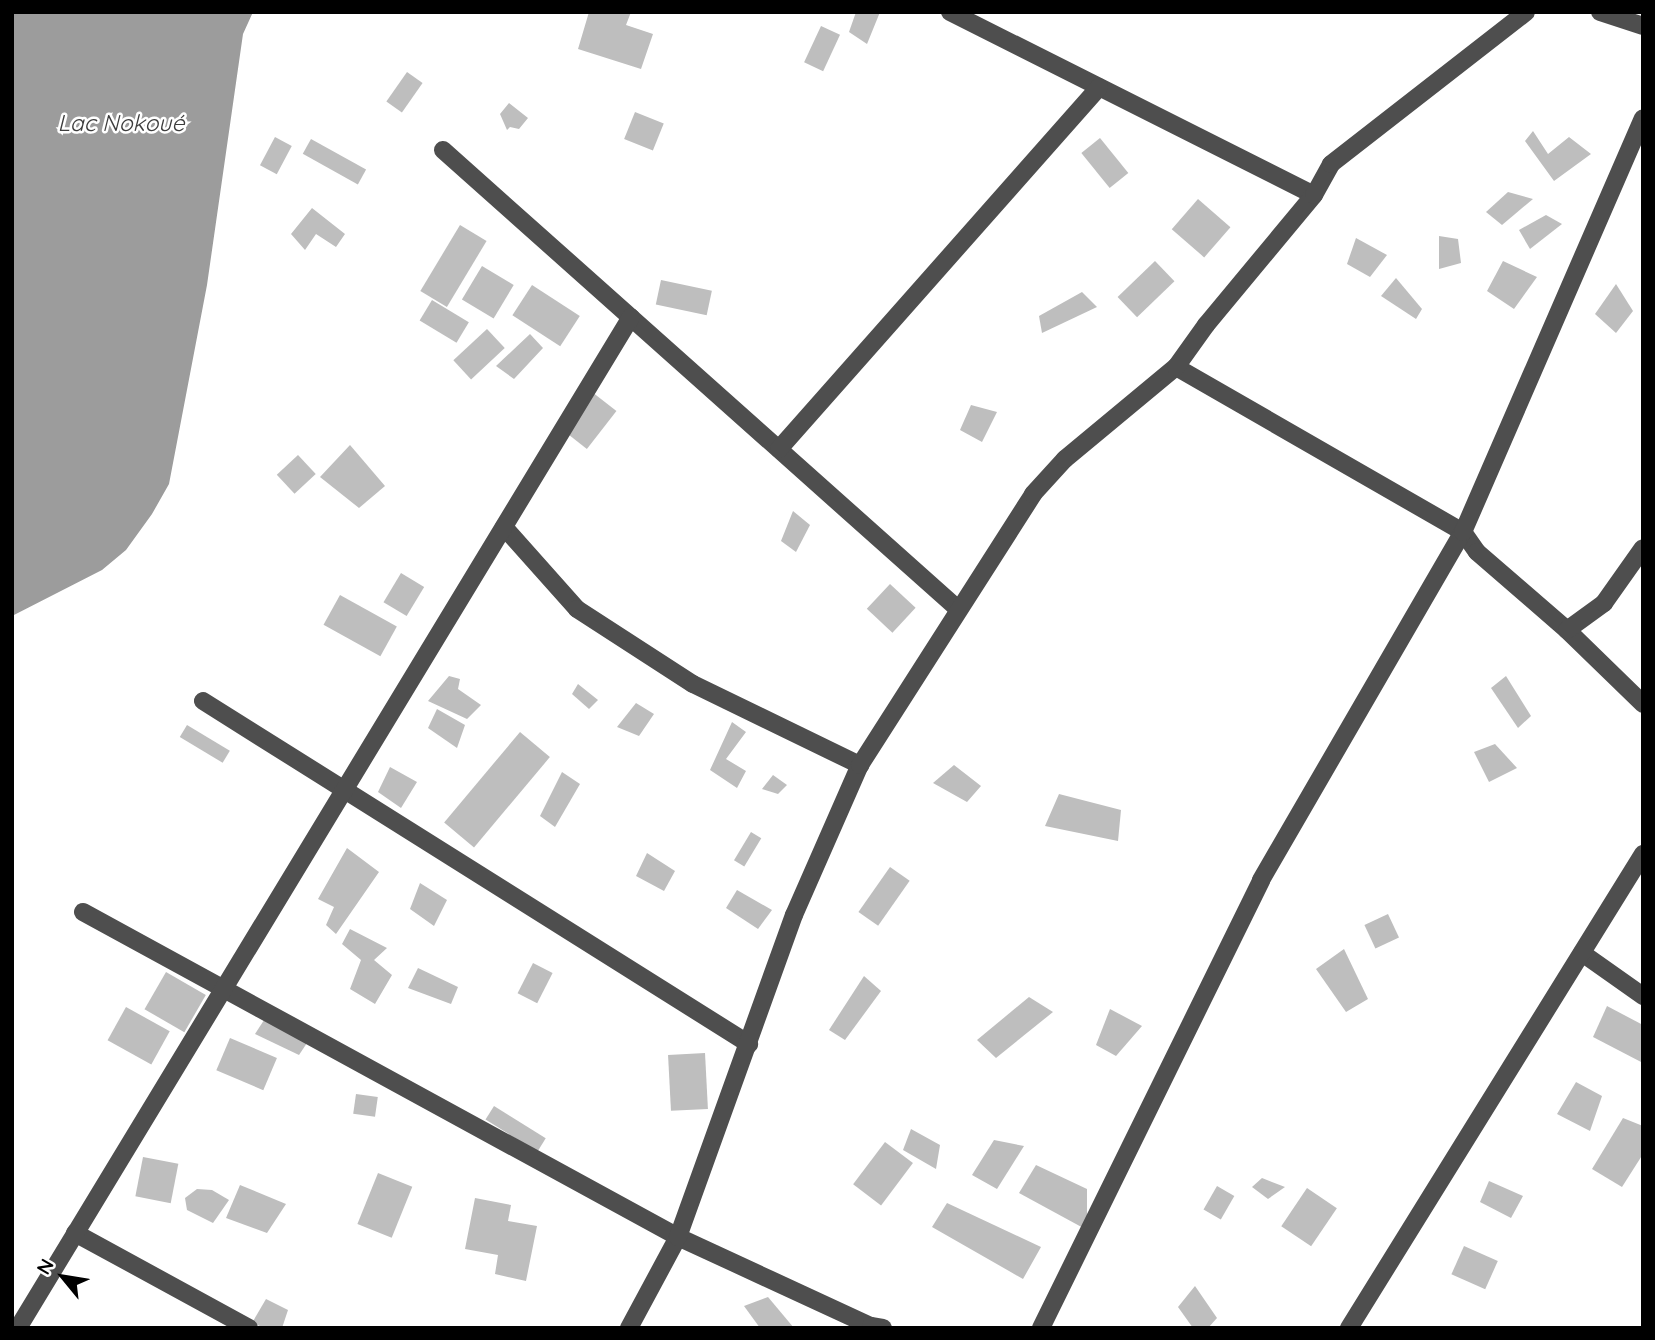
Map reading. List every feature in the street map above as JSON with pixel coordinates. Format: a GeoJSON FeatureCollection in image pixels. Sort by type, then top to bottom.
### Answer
{"type":"FeatureCollection","features":[{"type":"Feature","properties":{"kind":"street"},"geometry":{"type":"LineString","coordinates":[[950,12],[1314,195]]}},
{"type":"Feature","properties":{"kind":"street"},"geometry":{"type":"LineString","coordinates":[[629,1328],[678,1237],[794,915],[860,765],[1033,494],[1065,459],[1176,367],[1206,325],[1314,195],[1331,164],[1526,12]]}},
{"type":"Feature","properties":{"kind":"street"},"geometry":{"type":"LineString","coordinates":[[1600,12],[1643,26]]}},
{"type":"Feature","properties":{"kind":"street"},"geometry":{"type":"LineString","coordinates":[[779,449],[1098,87]]}},
{"type":"Feature","properties":{"kind":"street"},"geometry":{"type":"LineString","coordinates":[[1041,1328],[1261,880],[1463,532],[1643,119]]}},
{"type":"Feature","properties":{"kind":"street"},"geometry":{"type":"LineString","coordinates":[[443,150],[958,609]]}},
{"type":"Feature","properties":{"kind":"street"},"geometry":{"type":"LineString","coordinates":[[18,1328],[631,317]]}},
{"type":"Feature","properties":{"kind":"street"},"geometry":{"type":"LineString","coordinates":[[1176,367],[1463,532],[1477,552],[1567,630],[1643,704]]}},
{"type":"Feature","properties":{"kind":"street"},"geometry":{"type":"LineString","coordinates":[[504,527],[577,609],[693,684],[860,765]]}},
{"type":"Feature","properties":{"kind":"street"},"geometry":{"type":"LineString","coordinates":[[1567,630],[1604,603],[1643,548]]}},
{"type":"Feature","properties":{"kind":"street"},"geometry":{"type":"LineString","coordinates":[[204,701],[749,1044]]}},
{"type":"Feature","properties":{"kind":"street"},"geometry":{"type":"LineString","coordinates":[[1349,1328],[1643,853]]}},
{"type":"Feature","properties":{"kind":"street"},"geometry":{"type":"LineString","coordinates":[[83,912],[678,1237],[871,1326],[883,1328]]}},
{"type":"Feature","properties":{"kind":"street"},"geometry":{"type":"LineString","coordinates":[[1582,953],[1643,996]]}},
{"type":"Feature","properties":{"kind":"street"},"geometry":{"type":"LineString","coordinates":[[75,1233],[249,1328]]}},
{"type":"Feature","properties":{"kind":"water","name":"Lac Nokoué"},"geometry":{"type":"Polygon","coordinates":[[[12,12],[253,12],[243,34],[207,285],[169,484],[152,514],[126,550],[102,570],[12,616],[12,12]]]}},
{"type":"Feature","properties":{"kind":"building"},"geometry":{"type":"Polygon","coordinates":[[[589,12],[631,12],[626,25],[653,34],[641,69],[578,49],[589,12]]]}},
{"type":"Feature","properties":{"kind":"building"},"geometry":{"type":"Polygon","coordinates":[[[856,12],[880,12],[867,44],[849,32],[856,12]]]}},
{"type":"Feature","properties":{"kind":"building"},"geometry":{"type":"Polygon","coordinates":[[[821,26],[840,35],[823,71],[804,62],[821,26]]]}},
{"type":"Feature","properties":{"kind":"building"},"geometry":{"type":"Polygon","coordinates":[[[407,72],[423,83],[402,112],[386,101],[407,72]]]}},
{"type":"Feature","properties":{"kind":"building"},"geometry":{"type":"Polygon","coordinates":[[[509,103],[528,118],[519,129],[510,127],[507,130],[500,114],[509,103]]]}},
{"type":"Feature","properties":{"kind":"building"},"geometry":{"type":"Polygon","coordinates":[[[635,112],[664,124],[653,151],[624,139],[635,112]]]}},
{"type":"Feature","properties":{"kind":"building"},"geometry":{"type":"Polygon","coordinates":[[[1533,131],[1548,154],[1569,137],[1591,154],[1554,181],[1525,141],[1533,131]]]}},
{"type":"Feature","properties":{"kind":"building"},"geometry":{"type":"Polygon","coordinates":[[[275,137],[292,146],[277,174],[260,165],[275,137]]]}},
{"type":"Feature","properties":{"kind":"building"},"geometry":{"type":"Polygon","coordinates":[[[1100,138],[1128,173],[1110,188],[1081,153],[1100,138]]]}},
{"type":"Feature","properties":{"kind":"building"},"geometry":{"type":"Polygon","coordinates":[[[311,139],[366,170],[358,184],[303,154],[311,139]]]}},
{"type":"Feature","properties":{"kind":"building"},"geometry":{"type":"Polygon","coordinates":[[[1508,192],[1533,199],[1502,225],[1486,212],[1508,192]]]}},
{"type":"Feature","properties":{"kind":"building"},"geometry":{"type":"Polygon","coordinates":[[[1198,199],[1230,227],[1204,257],[1172,229],[1198,199]]]}},
{"type":"Feature","properties":{"kind":"building"},"geometry":{"type":"Polygon","coordinates":[[[312,208],[345,234],[336,247],[316,234],[305,250],[291,234],[312,208]]]}},
{"type":"Feature","properties":{"kind":"building"},"geometry":{"type":"Polygon","coordinates":[[[1546,215],[1562,224],[1530,249],[1519,230],[1546,215]]]}},
{"type":"Feature","properties":{"kind":"building"},"geometry":{"type":"Polygon","coordinates":[[[460,225],[487,241],[447,307],[420,291],[460,225]]]}},
{"type":"Feature","properties":{"kind":"building"},"geometry":{"type":"Polygon","coordinates":[[[1439,236],[1458,239],[1461,263],[1439,269],[1439,236]]]}},
{"type":"Feature","properties":{"kind":"building"},"geometry":{"type":"Polygon","coordinates":[[[1356,238],[1387,255],[1370,277],[1347,264],[1356,238]]]}},
{"type":"Feature","properties":{"kind":"building"},"geometry":{"type":"Polygon","coordinates":[[[1155,261],[1174,281],[1137,317],[1118,297],[1155,261]]]}},
{"type":"Feature","properties":{"kind":"building"},"geometry":{"type":"Polygon","coordinates":[[[1503,261],[1537,277],[1514,309],[1487,291],[1503,261]]]}},
{"type":"Feature","properties":{"kind":"building"},"geometry":{"type":"Polygon","coordinates":[[[482,266],[514,285],[494,318],[462,299],[482,266]]]}},
{"type":"Feature","properties":{"kind":"building"},"geometry":{"type":"Polygon","coordinates":[[[1396,278],[1422,309],[1416,319],[1381,296],[1396,278]]]}},
{"type":"Feature","properties":{"kind":"building"},"geometry":{"type":"Polygon","coordinates":[[[661,280],[712,291],[707,315],[656,304],[661,280]]]}},
{"type":"Feature","properties":{"kind":"building"},"geometry":{"type":"Polygon","coordinates":[[[1616,284],[1633,311],[1616,333],[1595,314],[1616,284]]]}},
{"type":"Feature","properties":{"kind":"building"},"geometry":{"type":"Polygon","coordinates":[[[532,285],[580,316],[560,346],[512,315],[532,285]]]}},
{"type":"Feature","properties":{"kind":"building"},"geometry":{"type":"Polygon","coordinates":[[[1082,292],[1097,307],[1042,333],[1039,316],[1082,292]]]}},
{"type":"Feature","properties":{"kind":"building"},"geometry":{"type":"Polygon","coordinates":[[[432,300],[469,322],[456,343],[420,321],[432,300]]]}},
{"type":"Feature","properties":{"kind":"building"},"geometry":{"type":"Polygon","coordinates":[[[487,329],[505,348],[471,379],[453,360],[487,329]]]}},
{"type":"Feature","properties":{"kind":"building"},"geometry":{"type":"Polygon","coordinates":[[[530,334],[543,348],[514,379],[496,366],[530,334]]]}},
{"type":"Feature","properties":{"kind":"building"},"geometry":{"type":"Polygon","coordinates":[[[592,392],[616,411],[587,449],[562,430],[592,392]]]}},
{"type":"Feature","properties":{"kind":"building"},"geometry":{"type":"Polygon","coordinates":[[[971,405],[997,412],[982,442],[960,430],[971,405]]]}},
{"type":"Feature","properties":{"kind":"building"},"geometry":{"type":"Polygon","coordinates":[[[350,445],[385,486],[359,508],[320,477],[350,445]]]}},
{"type":"Feature","properties":{"kind":"building"},"geometry":{"type":"Polygon","coordinates":[[[298,455],[316,474],[295,494],[277,475],[298,455]]]}},
{"type":"Feature","properties":{"kind":"building"},"geometry":{"type":"Polygon","coordinates":[[[793,511],[810,525],[796,552],[781,541],[793,511]]]}},
{"type":"Feature","properties":{"kind":"building"},"geometry":{"type":"Polygon","coordinates":[[[401,573],[424,587],[407,616],[383,602],[401,573]]]}},
{"type":"Feature","properties":{"kind":"building"},"geometry":{"type":"Polygon","coordinates":[[[890,584],[916,608],[892,633],[867,609],[890,584]]]}},
{"type":"Feature","properties":{"kind":"building"},"geometry":{"type":"Polygon","coordinates":[[[340,595],[397,627],[380,656],[324,625],[340,595]]]}},
{"type":"Feature","properties":{"kind":"building"},"geometry":{"type":"Polygon","coordinates":[[[449,676],[460,679],[458,689],[481,705],[467,719],[428,701],[449,676]]]}},
{"type":"Feature","properties":{"kind":"building"},"geometry":{"type":"Polygon","coordinates":[[[1506,676],[1531,716],[1518,728],[1491,688],[1506,676]]]}},
{"type":"Feature","properties":{"kind":"building"},"geometry":{"type":"Polygon","coordinates":[[[578,684],[598,700],[589,709],[572,694],[578,684]]]}},
{"type":"Feature","properties":{"kind":"building"},"geometry":{"type":"Polygon","coordinates":[[[636,703],[654,714],[639,736],[617,727],[636,703]]]}},
{"type":"Feature","properties":{"kind":"building"},"geometry":{"type":"Polygon","coordinates":[[[437,709],[465,725],[457,748],[428,728],[437,709]]]}},
{"type":"Feature","properties":{"kind":"building"},"geometry":{"type":"Polygon","coordinates":[[[732,722],[746,732],[726,759],[746,771],[737,788],[710,770],[732,722]]]}},
{"type":"Feature","properties":{"kind":"building"},"geometry":{"type":"Polygon","coordinates":[[[187,725],[230,751],[223,763],[180,737],[187,725]]]}},
{"type":"Feature","properties":{"kind":"building"},"geometry":{"type":"Polygon","coordinates":[[[520,732],[550,757],[474,847],[444,822],[520,732]]]}},
{"type":"Feature","properties":{"kind":"building"},"geometry":{"type":"Polygon","coordinates":[[[1495,744],[1517,768],[1489,782],[1474,752],[1495,744]]]}},
{"type":"Feature","properties":{"kind":"building"},"geometry":{"type":"Polygon","coordinates":[[[954,765],[981,786],[967,802],[933,783],[954,765]]]}},
{"type":"Feature","properties":{"kind":"building"},"geometry":{"type":"Polygon","coordinates":[[[390,767],[417,782],[401,808],[378,792],[390,767]]]}},
{"type":"Feature","properties":{"kind":"building"},"geometry":{"type":"Polygon","coordinates":[[[562,772],[580,784],[555,827],[540,816],[562,772]]]}},
{"type":"Feature","properties":{"kind":"building"},"geometry":{"type":"Polygon","coordinates":[[[773,775],[787,785],[778,794],[762,789],[773,775]]]}},
{"type":"Feature","properties":{"kind":"building"},"geometry":{"type":"Polygon","coordinates":[[[1059,794],[1121,810],[1118,841],[1045,826],[1059,794]]]}},
{"type":"Feature","properties":{"kind":"building"},"geometry":{"type":"Polygon","coordinates":[[[751,832],[761,838],[744,866],[734,860],[751,832]]]}},
{"type":"Feature","properties":{"kind":"building"},"geometry":{"type":"Polygon","coordinates":[[[347,848],[379,872],[336,934],[326,925],[334,907],[318,899],[347,848]]]}},
{"type":"Feature","properties":{"kind":"building"},"geometry":{"type":"Polygon","coordinates":[[[647,853],[675,871],[664,891],[636,876],[647,853]]]}},
{"type":"Feature","properties":{"kind":"building"},"geometry":{"type":"Polygon","coordinates":[[[890,867],[910,881],[878,926],[858,912],[890,867]]]}},
{"type":"Feature","properties":{"kind":"building"},"geometry":{"type":"Polygon","coordinates":[[[420,883],[447,900],[434,926],[410,909],[420,883]]]}},
{"type":"Feature","properties":{"kind":"building"},"geometry":{"type":"Polygon","coordinates":[[[737,890],[772,910],[758,929],[726,908],[737,890]]]}},
{"type":"Feature","properties":{"kind":"building"},"geometry":{"type":"Polygon","coordinates":[[[1388,914],[1399,938],[1375,949],[1364,925],[1388,914]]]}},
{"type":"Feature","properties":{"kind":"building"},"geometry":{"type":"Polygon","coordinates":[[[350,929],[387,948],[374,960],[392,975],[375,1004],[350,989],[361,960],[342,944],[350,929]]]}},
{"type":"Feature","properties":{"kind":"building"},"geometry":{"type":"Polygon","coordinates":[[[1344,949],[1368,999],[1346,1012],[1316,969],[1344,949]]]}},
{"type":"Feature","properties":{"kind":"building"},"geometry":{"type":"Polygon","coordinates":[[[533,963],[553,973],[537,1003],[518,993],[533,963]]]}},
{"type":"Feature","properties":{"kind":"building"},"geometry":{"type":"Polygon","coordinates":[[[418,968],[458,987],[451,1004],[408,988],[418,968]]]}},
{"type":"Feature","properties":{"kind":"building"},"geometry":{"type":"Polygon","coordinates":[[[166,972],[206,995],[184,1032],[144,1009],[166,972]]]}},
{"type":"Feature","properties":{"kind":"building"},"geometry":{"type":"Polygon","coordinates":[[[864,976],[881,991],[845,1040],[829,1030],[864,976]]]}},
{"type":"Feature","properties":{"kind":"building"},"geometry":{"type":"Polygon","coordinates":[[[1029,997],[1053,1012],[996,1058],[977,1040],[1029,997]]]}},
{"type":"Feature","properties":{"kind":"building"},"geometry":{"type":"Polygon","coordinates":[[[1607,1006],[1643,1025],[1643,1063],[1593,1037],[1607,1006]]]}},
{"type":"Feature","properties":{"kind":"building"},"geometry":{"type":"Polygon","coordinates":[[[126,1007],[170,1031],[151,1064],[108,1040],[126,1007]]]}},
{"type":"Feature","properties":{"kind":"building"},"geometry":{"type":"Polygon","coordinates":[[[1110,1009],[1142,1026],[1116,1056],[1096,1045],[1110,1009]]]}},
{"type":"Feature","properties":{"kind":"building"},"geometry":{"type":"Polygon","coordinates":[[[266,1017],[309,1040],[299,1055],[255,1034],[266,1017]]]}},
{"type":"Feature","properties":{"kind":"building"},"geometry":{"type":"Polygon","coordinates":[[[230,1038],[277,1058],[263,1090],[216,1070],[230,1038]]]}},
{"type":"Feature","properties":{"kind":"building"},"geometry":{"type":"Polygon","coordinates":[[[705,1053],[708,1109],[671,1111],[668,1055],[705,1053]]]}},
{"type":"Feature","properties":{"kind":"building"},"geometry":{"type":"Polygon","coordinates":[[[1576,1082],[1602,1096],[1590,1131],[1557,1114],[1576,1082]]]}},
{"type":"Feature","properties":{"kind":"building"},"geometry":{"type":"Polygon","coordinates":[[[356,1094],[378,1097],[375,1117],[353,1114],[356,1094]]]}},
{"type":"Feature","properties":{"kind":"building"},"geometry":{"type":"Polygon","coordinates":[[[494,1106],[546,1138],[537,1152],[486,1120],[494,1106]]]}},
{"type":"Feature","properties":{"kind":"building"},"geometry":{"type":"Polygon","coordinates":[[[1623,1118],[1643,1126],[1643,1154],[1622,1187],[1592,1169],[1623,1118]]]}},
{"type":"Feature","properties":{"kind":"building"},"geometry":{"type":"Polygon","coordinates":[[[911,1129],[940,1145],[936,1169],[903,1150],[911,1129]]]}},
{"type":"Feature","properties":{"kind":"building"},"geometry":{"type":"Polygon","coordinates":[[[994,1140],[1024,1146],[997,1189],[972,1175],[994,1140]]]}},
{"type":"Feature","properties":{"kind":"building"},"geometry":{"type":"Polygon","coordinates":[[[885,1142],[913,1163],[881,1205],[853,1184],[885,1142]]]}},
{"type":"Feature","properties":{"kind":"building"},"geometry":{"type":"Polygon","coordinates":[[[143,1157],[178,1164],[171,1203],[135,1196],[143,1157]]]}},
{"type":"Feature","properties":{"kind":"building"},"geometry":{"type":"Polygon","coordinates":[[[1036,1165],[1087,1189],[1087,1230],[1019,1193],[1036,1165]]]}},
{"type":"Feature","properties":{"kind":"building"},"geometry":{"type":"Polygon","coordinates":[[[378,1173],[412,1187],[392,1238],[357,1224],[378,1173]]]}},
{"type":"Feature","properties":{"kind":"building"},"geometry":{"type":"Polygon","coordinates":[[[1262,1178],[1285,1187],[1268,1199],[1252,1187],[1262,1178]]]}},
{"type":"Feature","properties":{"kind":"building"},"geometry":{"type":"Polygon","coordinates":[[[1489,1181],[1523,1196],[1511,1218],[1480,1202],[1489,1181]]]}},
{"type":"Feature","properties":{"kind":"building"},"geometry":{"type":"Polygon","coordinates":[[[240,1185],[286,1204],[267,1233],[226,1218],[240,1185]]]}},
{"type":"Feature","properties":{"kind":"building"},"geometry":{"type":"Polygon","coordinates":[[[1217,1186],[1234,1196],[1221,1219],[1204,1209],[1217,1186]]]}},
{"type":"Feature","properties":{"kind":"building"},"geometry":{"type":"Polygon","coordinates":[[[1307,1188],[1337,1208],[1311,1246],[1281,1226],[1307,1188]]]}},
{"type":"Feature","properties":{"kind":"building"},"geometry":{"type":"Polygon","coordinates":[[[197,1189],[212,1190],[229,1200],[213,1223],[187,1210],[185,1198],[197,1189]]]}},
{"type":"Feature","properties":{"kind":"building"},"geometry":{"type":"Polygon","coordinates":[[[475,1198],[511,1205],[508,1221],[537,1226],[526,1281],[495,1274],[498,1255],[465,1249],[475,1198]]]}},
{"type":"Feature","properties":{"kind":"building"},"geometry":{"type":"Polygon","coordinates":[[[947,1203],[1041,1247],[1023,1279],[932,1227],[947,1203]]]}},
{"type":"Feature","properties":{"kind":"building"},"geometry":{"type":"Polygon","coordinates":[[[1464,1246],[1498,1261],[1485,1289],[1451,1274],[1464,1246]]]}},
{"type":"Feature","properties":{"kind":"building"},"geometry":{"type":"Polygon","coordinates":[[[1195,1286],[1217,1318],[1208,1328],[1193,1328],[1178,1307],[1195,1286]]]}},
{"type":"Feature","properties":{"kind":"building"},"geometry":{"type":"Polygon","coordinates":[[[768,1297],[794,1328],[760,1328],[744,1306],[768,1297]]]}},
{"type":"Feature","properties":{"kind":"building"},"geometry":{"type":"Polygon","coordinates":[[[266,1299],[288,1310],[282,1328],[265,1328],[252,1323],[266,1299]]]}}]}
